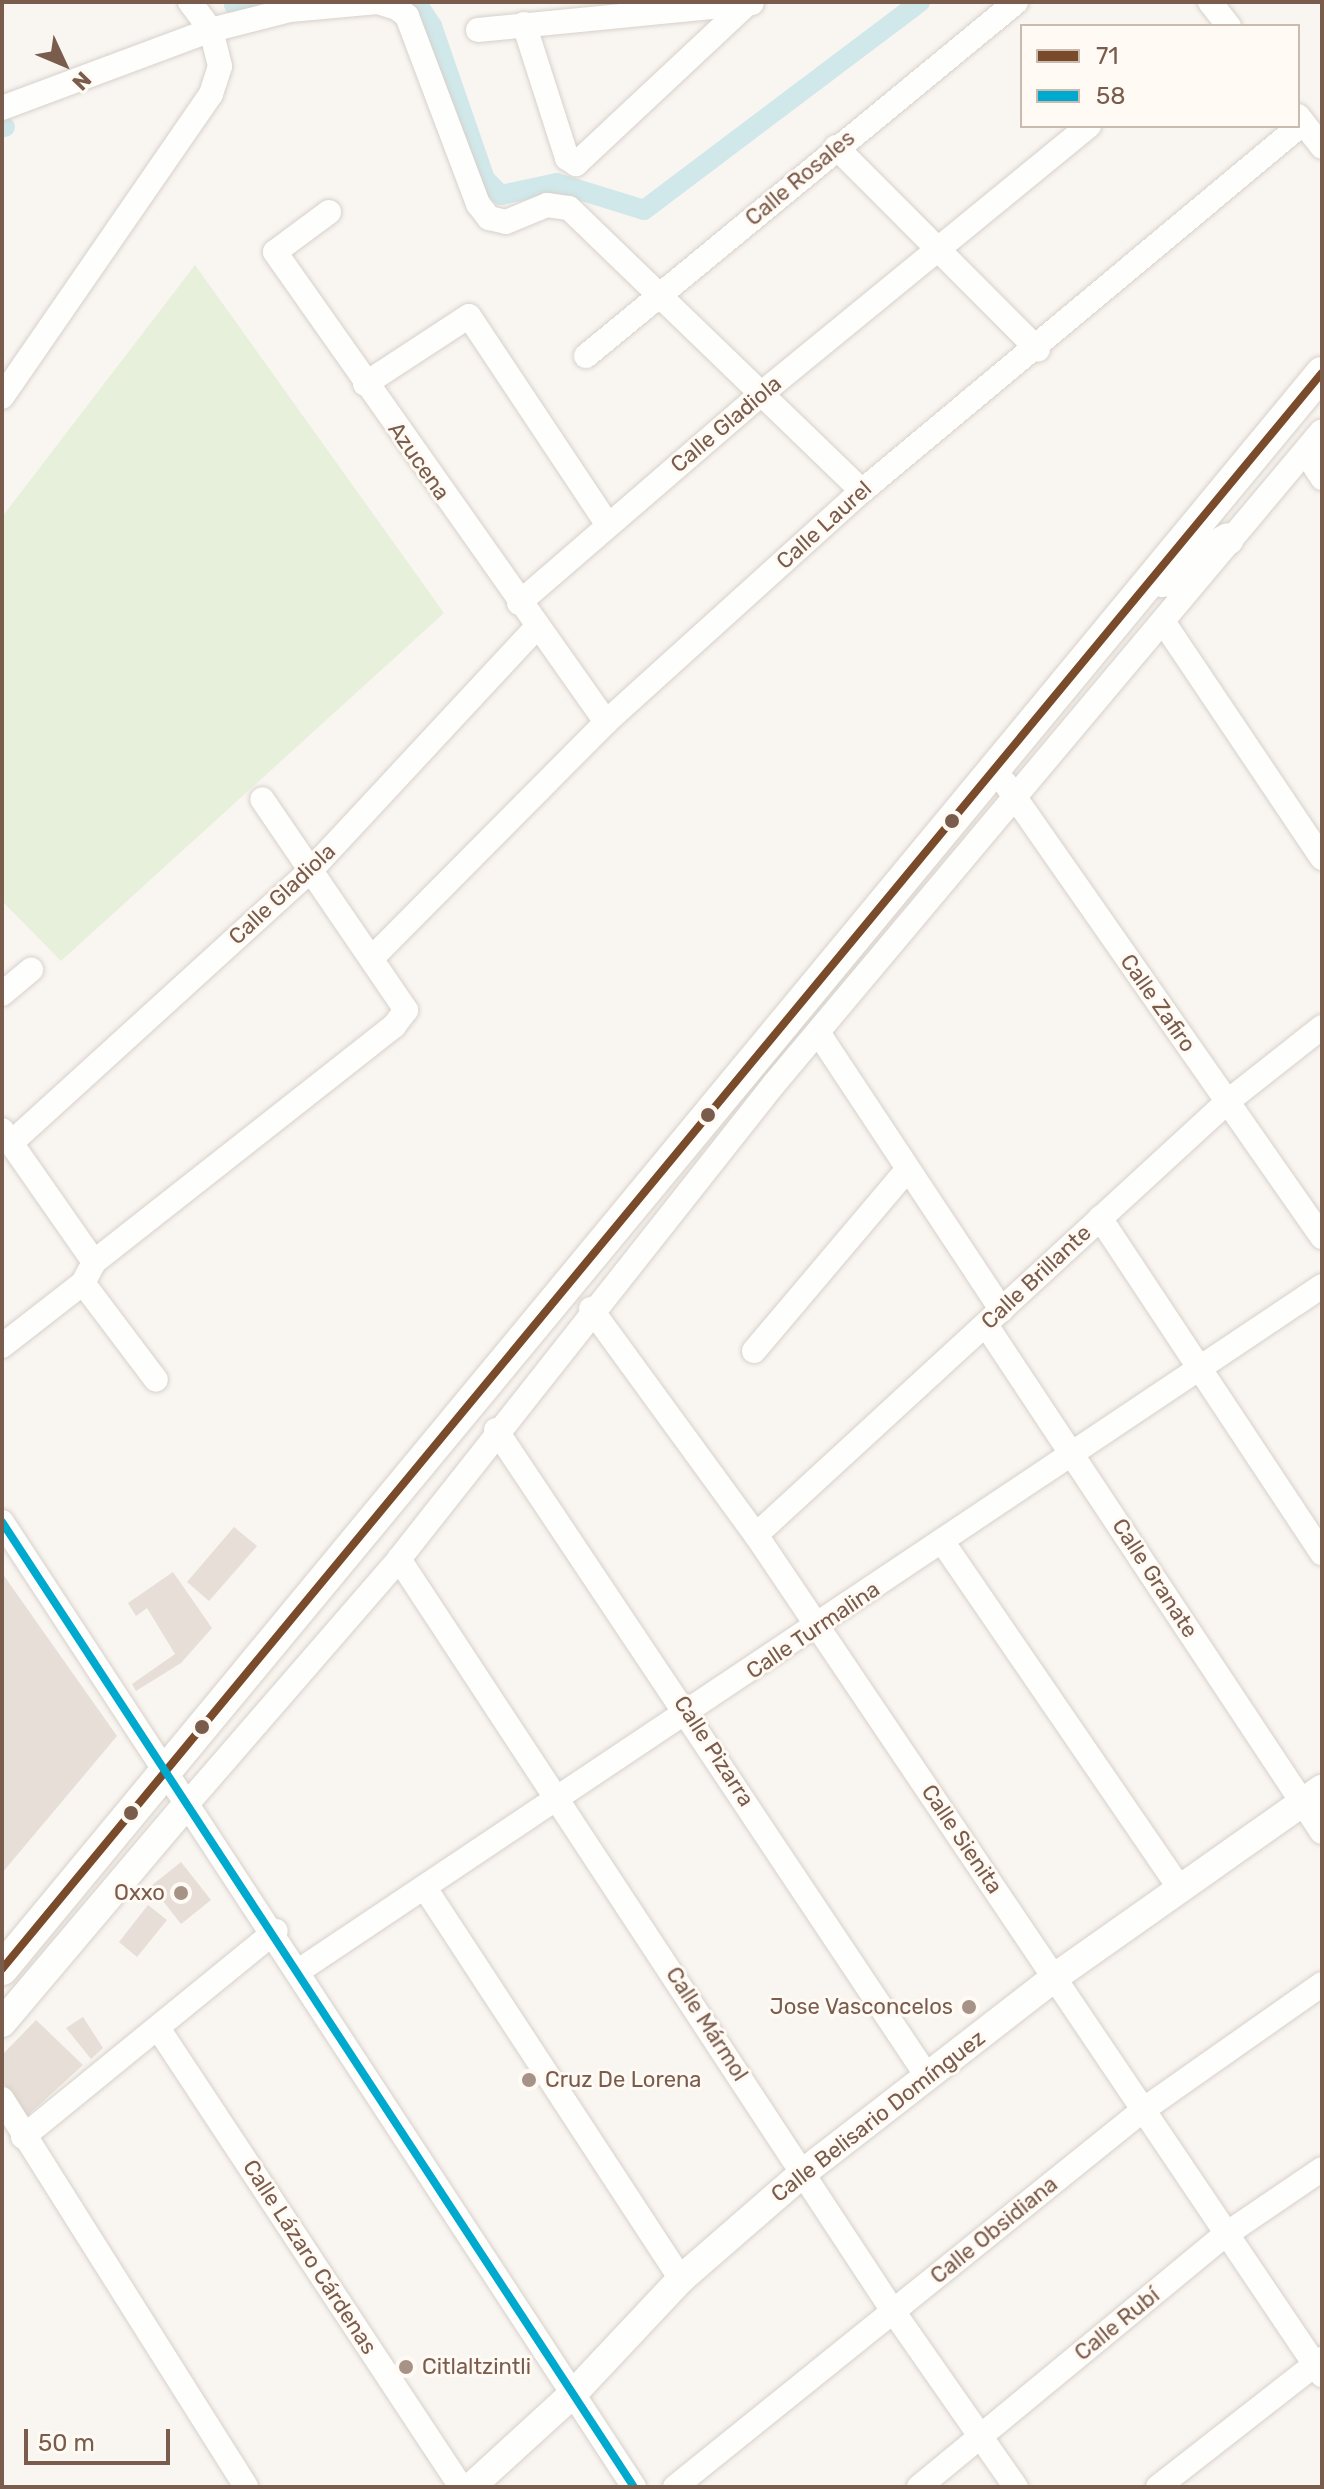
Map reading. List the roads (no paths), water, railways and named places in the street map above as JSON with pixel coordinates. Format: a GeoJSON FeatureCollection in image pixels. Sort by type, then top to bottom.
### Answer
{"type":"FeatureCollection","features":[{"type":"Feature","properties":{"kind":"main road"},"geometry":{"type":"LineString","coordinates":[[2,1969],[1322,373]]}},
{"type":"Feature","properties":{"kind":"main road"},"geometry":{"type":"LineString","coordinates":[[1140,595],[1228,539]]}},
{"type":"Feature","properties":{"kind":"street"},"geometry":{"type":"LineString","coordinates":[[2,397],[211,94],[220,66],[211,30],[190,2]]}},
{"type":"Feature","properties":{"kind":"street"},"geometry":{"type":"LineString","coordinates":[[2,108],[211,30],[300,8],[378,2],[397,8],[407,16],[485,213],[506,222],[547,205],[569,208],[662,292],[761,394],[862,491]]}},
{"type":"Feature","properties":{"kind":"street"},"geometry":{"type":"LineString","coordinates":[[524,24],[571,163],[581,162],[748,2]]}},
{"type":"Feature","properties":{"kind":"street"},"geometry":{"type":"LineString","coordinates":[[478,30],[762,2]]}},
{"type":"Feature","properties":{"kind":"street","name":"Calle Rosales"},"geometry":{"type":"LineString","coordinates":[[586,356],[836,147],[1016,2]]}},
{"type":"Feature","properties":{"kind":"street"},"geometry":{"type":"LineString","coordinates":[[1210,2],[1227,24]]}},
{"type":"Feature","properties":{"kind":"street"},"geometry":{"type":"LineString","coordinates":[[1301,120],[1322,145]]}},
{"type":"Feature","properties":{"kind":"street","name":"Calle Gladiola"},"geometry":{"type":"LineString","coordinates":[[519,603],[761,394],[1087,128]]}},
{"type":"Feature","properties":{"kind":"street","name":"Calle Laurel"},"geometry":{"type":"LineString","coordinates":[[372,958],[606,722],[862,491],[1038,350],[1292,128]]}},
{"type":"Feature","properties":{"kind":"street"},"geometry":{"type":"LineString","coordinates":[[836,147],[1038,350]]}},
{"type":"Feature","properties":{"kind":"street","name":"Azucena"},"geometry":{"type":"LineString","coordinates":[[329,212],[275,252],[536,628],[606,722]]}},
{"type":"Feature","properties":{"kind":"street"},"geometry":{"type":"LineString","coordinates":[[365,384],[469,316],[607,524]]}},
{"type":"Feature","properties":{"kind":"street"},"geometry":{"type":"LineString","coordinates":[[2,2023],[399,1559],[591,1309],[774,1084],[819,1034],[925,901],[1164,623],[1228,539],[1322,431]]}},
{"type":"Feature","properties":{"kind":"street"},"geometry":{"type":"LineString","coordinates":[[1306,453],[1322,478]]}},
{"type":"Feature","properties":{"kind":"street"},"geometry":{"type":"LineString","coordinates":[[1164,623],[1322,858]]}},
{"type":"Feature","properties":{"kind":"street","name":"Calle Gladiola"},"geometry":{"type":"LineString","coordinates":[[6,1136],[311,870],[536,628]]}},
{"type":"Feature","properties":{"kind":"street"},"geometry":{"type":"LineString","coordinates":[[1056,694],[1082,717]]}},
{"type":"Feature","properties":{"kind":"street","name":"Calle Zafiro"},"geometry":{"type":"LineString","coordinates":[[995,768],[1322,1237]]}},
{"type":"Feature","properties":{"kind":"street"},"geometry":{"type":"LineString","coordinates":[[2,1346],[88,1272],[394,1026],[406,1010],[262,799]]}},
{"type":"Feature","properties":{"kind":"street"},"geometry":{"type":"LineString","coordinates":[[2,994],[31,970]]}},
{"type":"Feature","properties":{"kind":"street","name":"Calle Brillante"},"geometry":{"type":"LineString","coordinates":[[756,1535],[1227,1102],[1322,1027]]}},
{"type":"Feature","properties":{"kind":"street","name":"Calle Granate"},"geometry":{"type":"LineString","coordinates":[[819,1034],[907,1170],[1075,1456],[1312,1796],[1322,1832]]}},
{"type":"Feature","properties":{"kind":"street"},"geometry":{"type":"LineString","coordinates":[[6,1136],[156,1380]]}},
{"type":"Feature","properties":{"kind":"street"},"geometry":{"type":"LineString","coordinates":[[754,1351],[907,1170]]}},
{"type":"Feature","properties":{"kind":"street"},"geometry":{"type":"LineString","coordinates":[[1100,1218],[1322,1553]]}},
{"type":"Feature","properties":{"kind":"street","name":"Calle Turmalina"},"geometry":{"type":"LineString","coordinates":[[300,1970],[944,1544],[1322,1286]]}},
{"type":"Feature","properties":{"kind":"street","name":"Calle Sienita"},"geometry":{"type":"LineString","coordinates":[[591,1309],[756,1535],[1225,2235],[1320,2366]]}},
{"type":"Feature","properties":{"kind":"street","name":"Calle Pizarra"},"geometry":{"type":"LineString","coordinates":[[496,1430],[689,1713],[927,2076]]}},
{"type":"Feature","properties":{"kind":"street"},"geometry":{"type":"LineString","coordinates":[[408,1481],[437,1508]]}},
{"type":"Feature","properties":{"kind":"street"},"geometry":{"type":"LineString","coordinates":[[2,1522],[276,1931],[634,2487]]}},
{"type":"Feature","properties":{"kind":"street"},"geometry":{"type":"LineString","coordinates":[[944,1544],[1180,1889]]}},
{"type":"Feature","properties":{"kind":"street","name":"Calle Mármol"},"geometry":{"type":"LineString","coordinates":[[399,1559],[560,1798],[893,2311],[1016,2487]]}},
{"type":"Feature","properties":{"kind":"street","name":"Calle Belisario Domínguez"},"geometry":{"type":"LineString","coordinates":[[471,2487],[573,2394],[681,2279],[804,2172],[1055,1977],[1312,1796]]}},
{"type":"Feature","properties":{"kind":"street"},"geometry":{"type":"LineString","coordinates":[[425,1888],[681,2279]]}},
{"type":"Feature","properties":{"kind":"street"},"geometry":{"type":"LineString","coordinates":[[23,2137],[276,1931]]}},
{"type":"Feature","properties":{"kind":"street","name":"Calle Obsidiana"},"geometry":{"type":"LineString","coordinates":[[675,2487],[1143,2110],[1322,1984]]}},
{"type":"Feature","properties":{"kind":"street","name":"Calle Lázaro Cárdenas"},"geometry":{"type":"LineString","coordinates":[[158,2028],[461,2487]]}},
{"type":"Feature","properties":{"kind":"street"},"geometry":{"type":"LineString","coordinates":[[2,2099],[23,2137],[246,2487]]}},
{"type":"Feature","properties":{"kind":"street","name":"Calle Rubí"},"geometry":{"type":"LineString","coordinates":[[919,2487],[1225,2235],[1322,2169]]}},
{"type":"Feature","properties":{"kind":"street"},"geometry":{"type":"LineString","coordinates":[[1158,2487],[1320,2366]]}},
{"type":"Feature","properties":{"kind":"waterway"},"geometry":{"type":"LineString","coordinates":[[234,5],[250,2]]}},
{"type":"Feature","properties":{"kind":"waterway"},"geometry":{"type":"LineString","coordinates":[[416,2],[432,26],[485,179],[501,195],[557,183],[644,210],[920,2]]}},
{"type":"Feature","properties":{"kind":"place","name":"Oxxo"},"geometry":{"type":"Point","coordinates":[181,1893]}},
{"type":"Feature","properties":{"kind":"place","name":"Jose Vasconcelos"},"geometry":{"type":"Point","coordinates":[969,2007]}},
{"type":"Feature","properties":{"kind":"place","name":"Cruz De Lorena"},"geometry":{"type":"Point","coordinates":[529,2080]}},
{"type":"Feature","properties":{"kind":"place","name":"Citlaltzintli"},"geometry":{"type":"Point","coordinates":[406,2367]}}]}
